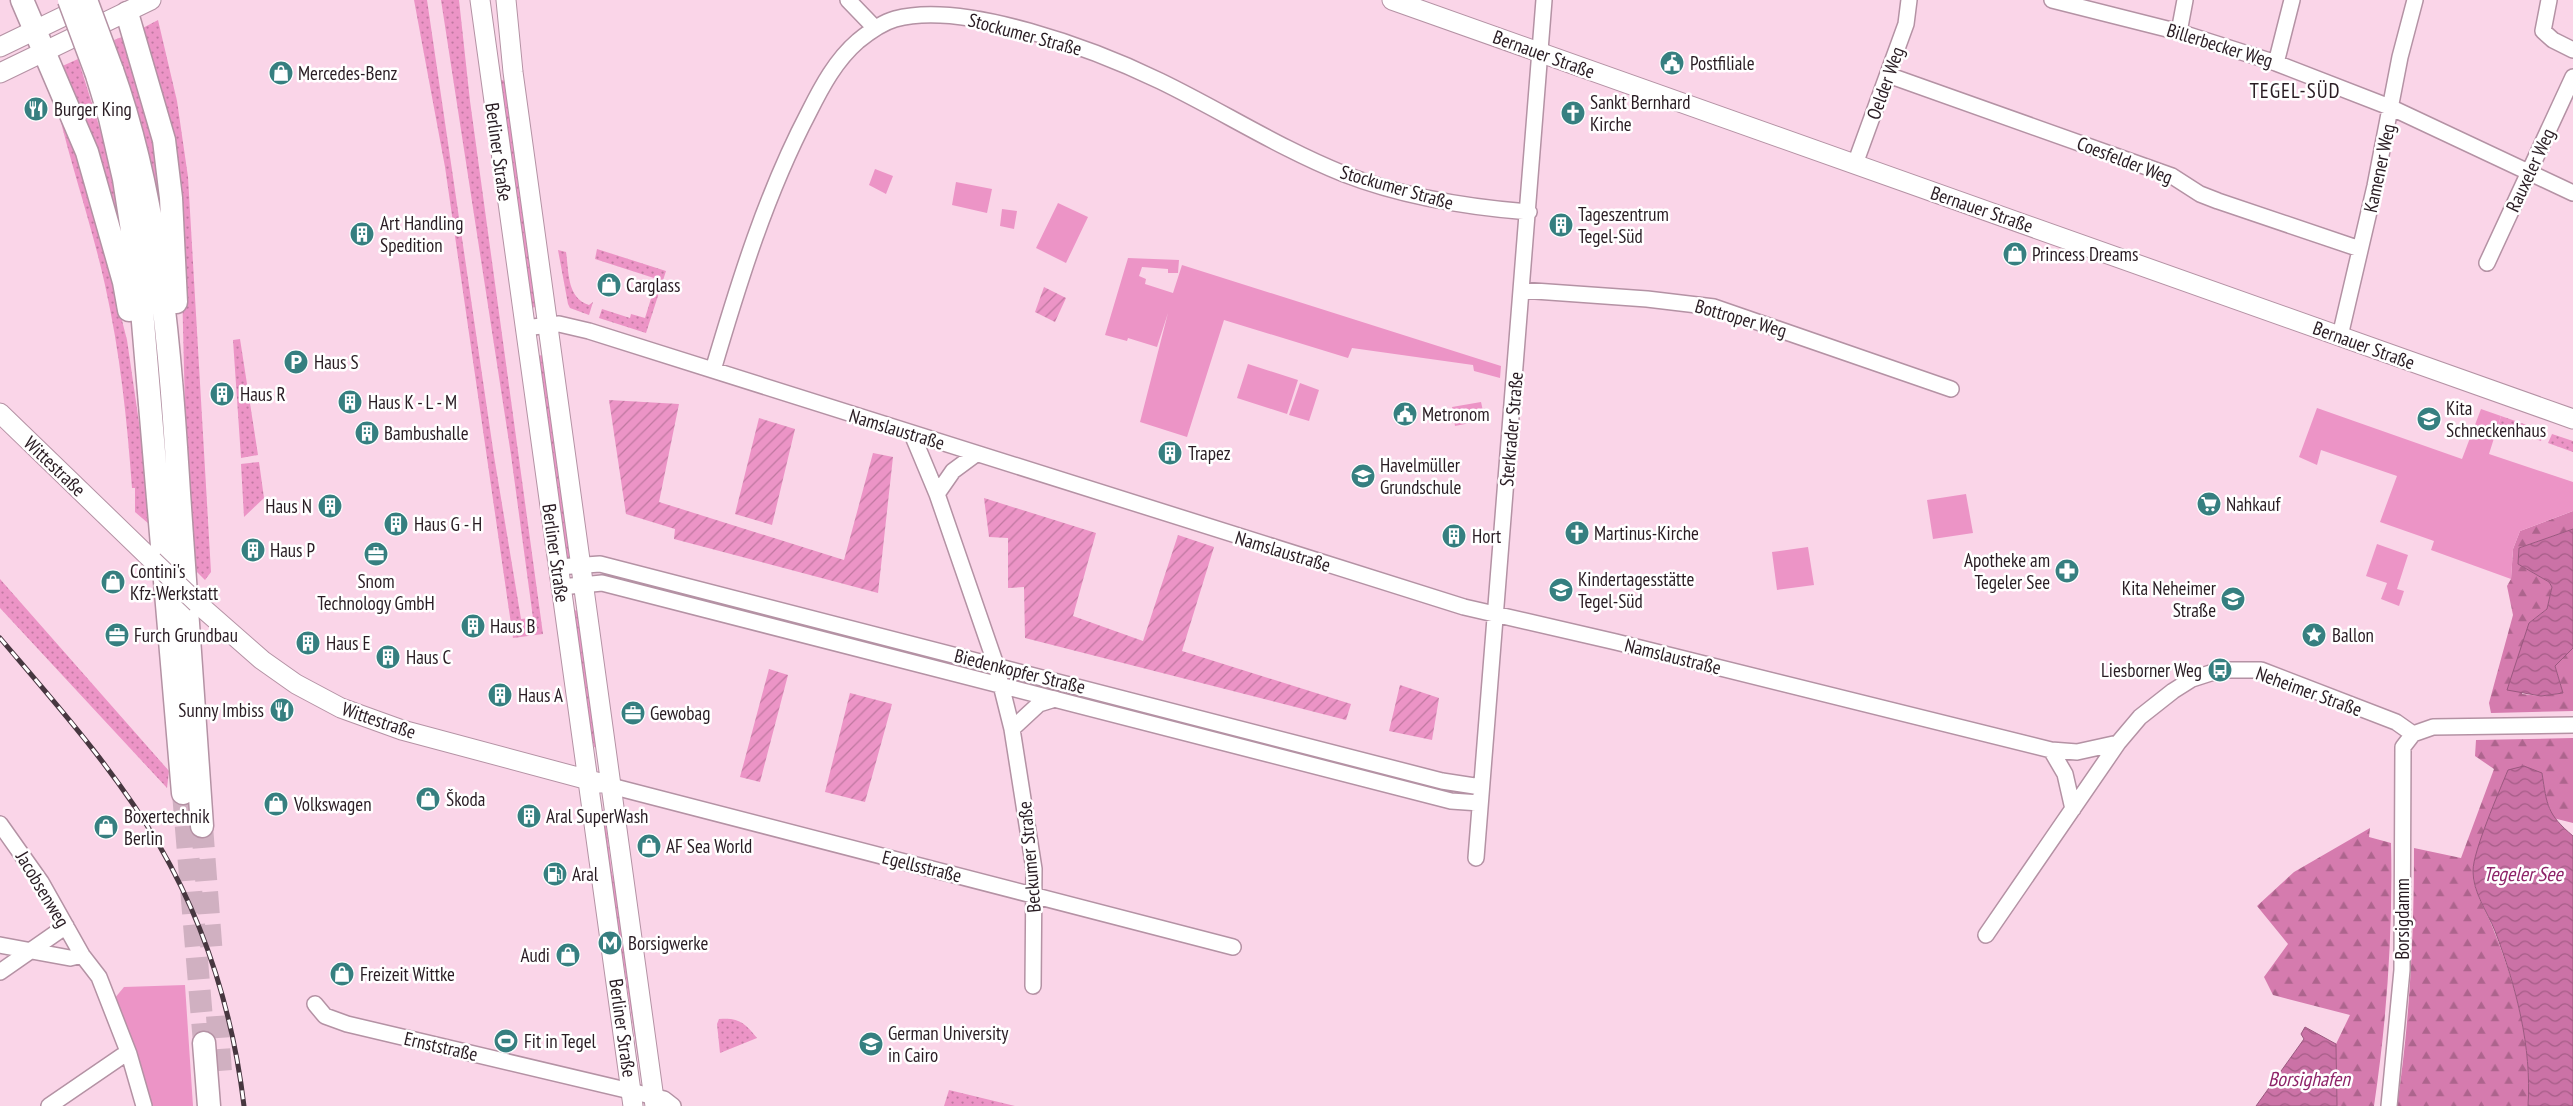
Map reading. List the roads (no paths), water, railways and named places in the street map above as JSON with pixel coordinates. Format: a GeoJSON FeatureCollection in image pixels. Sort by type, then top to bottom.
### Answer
{"type":"FeatureCollection","features":[{"type":"Feature","properties":{"kind":"highway"},"geometry":{"type":"LineString","coordinates":[[22,0],[86,152],[124,282],[138,357],[146,371]]}},
{"type":"Feature","properties":{"kind":"highway"},"geometry":{"type":"LineString","coordinates":[[68,0],[104,73],[127,112],[141,171],[158,270],[170,372],[202,826]]}},
{"type":"Feature","properties":{"kind":"highway"},"geometry":{"type":"LineString","coordinates":[[86,0],[104,73],[112,127],[133,227],[139,275],[183,793]]}},
{"type":"Feature","properties":{"kind":"highway"},"geometry":{"type":"LineString","coordinates":[[126,6],[164,140],[171,198],[178,354],[170,372]]}},
{"type":"Feature","properties":{"kind":"highway"},"geometry":{"type":"LineString","coordinates":[[204,1044],[209,1106]]}},
{"type":"Feature","properties":{"kind":"highway"},"geometry":{"type":"LineString","coordinates":[[222,1072],[224,1106]]}},
{"type":"Feature","properties":{"kind":"main road"},"geometry":{"type":"LineString","coordinates":[[0,48],[98,0]]}},
{"type":"Feature","properties":{"kind":"main road"},"geometry":{"type":"LineString","coordinates":[[0,73],[45,53],[126,6],[152,0]]}},
{"type":"Feature","properties":{"kind":"main road","name":"Berliner Straße"},"geometry":{"type":"LineString","coordinates":[[480,0],[524,328],[590,780],[632,1099]]}},
{"type":"Feature","properties":{"kind":"main road","name":"Berliner Straße"},"geometry":{"type":"LineString","coordinates":[[506,0],[513,72],[654,1102]]}},
{"type":"Feature","properties":{"kind":"main road","name":"Bernauer Straße"},"geometry":{"type":"LineString","coordinates":[[1392,0],[2573,419]]}},
{"type":"Feature","properties":{"kind":"main road","name":"Wittestraße"},"geometry":{"type":"LineString","coordinates":[[0,413],[197,603],[262,660],[296,684],[341,708],[402,730],[611,786]]}},
{"type":"Feature","properties":{"kind":"street"},"geometry":{"type":"LineString","coordinates":[[848,0],[875,28]]}},
{"type":"Feature","properties":{"kind":"street","name":"Sterkrader Straße"},"geometry":{"type":"LineString","coordinates":[[1476,858],[1521,290],[1529,212],[1544,0]]}},
{"type":"Feature","properties":{"kind":"street","name":"Oelder Weg"},"geometry":{"type":"LineString","coordinates":[[1855,164],[1906,24],[1909,0]]}},
{"type":"Feature","properties":{"kind":"street","name":"Billerbecker Weg"},"geometry":{"type":"LineString","coordinates":[[2052,0],[2079,3],[2276,62],[2392,108],[2530,171],[2573,193]]}},
{"type":"Feature","properties":{"kind":"street"},"geometry":{"type":"LineString","coordinates":[[2179,32],[2185,0]]}},
{"type":"Feature","properties":{"kind":"street"},"geometry":{"type":"LineString","coordinates":[[2276,62],[2292,0]]}},
{"type":"Feature","properties":{"kind":"street","name":"Kamener Weg"},"geometry":{"type":"LineString","coordinates":[[2340,336],[2392,108],[2400,57],[2415,0]]}},
{"type":"Feature","properties":{"kind":"street"},"geometry":{"type":"LineString","coordinates":[[2549,0],[2543,31],[2553,40],[2573,50]]}},
{"type":"Feature","properties":{"kind":"street","name":"Stockumer Straße"},"geometry":{"type":"LineString","coordinates":[[713,370],[759,226],[794,140],[837,62],[857,42],[875,28],[893,19],[938,14],[993,23],[1060,41],[1160,80],[1290,151],[1346,175],[1411,195],[1452,204],[1529,212]]}},
{"type":"Feature","properties":{"kind":"street","name":"Coesfelder Weg"},"geometry":{"type":"LineString","coordinates":[[1888,75],[2172,176],[2200,194],[2218,201],[2360,249]]}},
{"type":"Feature","properties":{"kind":"street","name":"Rauxeler Weg"},"geometry":{"type":"LineString","coordinates":[[2487,263],[2573,77]]}},
{"type":"Feature","properties":{"kind":"street","name":"Bottroper Weg"},"geometry":{"type":"LineString","coordinates":[[1521,290],[1655,300],[1714,307],[1951,390]]}},
{"type":"Feature","properties":{"kind":"street","name":"Namslaustraße"},"geometry":{"type":"LineString","coordinates":[[524,328],[559,324],[589,331],[1434,598],[2051,750],[2078,752],[2118,743]]}},
{"type":"Feature","properties":{"kind":"street","name":"Beckumer Straße"},"geometry":{"type":"LineString","coordinates":[[912,434],[937,494],[996,664],[1012,729],[1028,819],[1035,896],[1033,986]]}},
{"type":"Feature","properties":{"kind":"street"},"geometry":{"type":"LineString","coordinates":[[937,494],[953,471],[976,454]]}},
{"type":"Feature","properties":{"kind":"street","name":"Biedenkopfer Straße"},"geometry":{"type":"LineString","coordinates":[[561,586],[600,564],[996,664],[1442,781],[1481,787]]}},
{"type":"Feature","properties":{"kind":"street","name":"Biedenkopfer Straße"},"geometry":{"type":"LineString","coordinates":[[558,567],[602,583],[1451,801],[1480,803]]}},
{"type":"Feature","properties":{"kind":"street","name":"Neheimer Straße"},"geometry":{"type":"LineString","coordinates":[[1986,935],[2118,743],[2140,717],[2192,679],[2220,670],[2261,670],[2396,722],[2413,734]]}},
{"type":"Feature","properties":{"kind":"street"},"geometry":{"type":"LineString","coordinates":[[1012,729],[1039,704],[1055,699],[1060,681]]}},
{"type":"Feature","properties":{"kind":"street"},"geometry":{"type":"LineString","coordinates":[[2413,734],[2433,727],[2573,725]]}},
{"type":"Feature","properties":{"kind":"street","name":"Borsigdamm"},"geometry":{"type":"LineString","coordinates":[[2389,1106],[2402,970],[2402,759],[2403,747],[2413,734]]}},
{"type":"Feature","properties":{"kind":"street"},"geometry":{"type":"LineString","coordinates":[[2051,750],[2065,774],[2073,809]]}},
{"type":"Feature","properties":{"kind":"street","name":"Egellsstraße"},"geometry":{"type":"LineString","coordinates":[[611,786],[1233,947]]}},
{"type":"Feature","properties":{"kind":"street","name":"Jacobsenweg"},"geometry":{"type":"LineString","coordinates":[[0,824],[41,882],[82,955],[99,977],[129,1054],[144,1106]]}},
{"type":"Feature","properties":{"kind":"street"},"geometry":{"type":"LineString","coordinates":[[0,972],[66,926]]}},
{"type":"Feature","properties":{"kind":"street"},"geometry":{"type":"LineString","coordinates":[[0,945],[70,958],[82,955]]}},
{"type":"Feature","properties":{"kind":"street","name":"Ernststraße"},"geometry":{"type":"LineString","coordinates":[[315,1004],[325,1016],[347,1024],[632,1099],[654,1102],[664,1099],[673,1106]]}},
{"type":"Feature","properties":{"kind":"street"},"geometry":{"type":"LineString","coordinates":[[49,1106],[122,1056],[129,1054]]}},
{"type":"Feature","properties":{"kind":"water"},"geometry":{"type":"Polygon","coordinates":[[[2573,529],[2573,648],[2555,666],[2563,693],[2541,696],[2507,690],[2529,623],[2547,609],[2552,587],[2549,582],[2518,564],[2519,548],[2573,529]]]}},
{"type":"Feature","properties":{"kind":"water","name":"Tegeler See"},"geometry":{"type":"Polygon","coordinates":[[[2524,766],[2542,773],[2545,794],[2550,809],[2558,822],[2573,836],[2573,1106],[2528,1106],[2529,1084],[2525,1039],[2516,995],[2503,952],[2475,887],[2474,862],[2487,821],[2508,770],[2524,766]]]}},
{"type":"Feature","properties":{"kind":"water","name":"Borsighafen"},"geometry":{"type":"Polygon","coordinates":[[[2305,1027],[2336,1044],[2337,1106],[2256,1106],[2304,1039],[2301,1034],[2305,1027]]]}},
{"type":"Feature","properties":{"kind":"tunnel"},"geometry":{"type":"LineString","coordinates":[[183,793],[204,1043]]}},
{"type":"Feature","properties":{"kind":"tunnel"},"geometry":{"type":"LineString","coordinates":[[202,826],[212,956]]}},
{"type":"Feature","properties":{"kind":"tunnel"},"geometry":{"type":"LineString","coordinates":[[217,1016],[221,1072]]}},
{"type":"Feature","properties":{"kind":"railway"},"geometry":{"type":"LineString","coordinates":[[0,638],[104,764],[142,817],[176,876],[204,939],[225,1004],[233,1038],[244,1106]]}},
{"type":"Feature","properties":{"kind":"place","name":"Postfiliale"},"geometry":{"type":"Point","coordinates":[1672,63]}},
{"type":"Feature","properties":{"kind":"place","name":"Mercedes-Benz"},"geometry":{"type":"Point","coordinates":[281,73]}},
{"type":"Feature","properties":{"kind":"place","name":"Burger King"},"geometry":{"type":"Point","coordinates":[36,109]}},
{"type":"Feature","properties":{"kind":"place","name":"Sankt Bernhard Kirche"},"geometry":{"type":"Point","coordinates":[1573,113]}},
{"type":"Feature","properties":{"kind":"place","name":"Tageszentrum Tegel-Süd"},"geometry":{"type":"Point","coordinates":[1561,225]}},
{"type":"Feature","properties":{"kind":"place","name":"Art Handling Spedition"},"geometry":{"type":"Point","coordinates":[362,234]}},
{"type":"Feature","properties":{"kind":"place","name":"Princess Dreams"},"geometry":{"type":"Point","coordinates":[2015,254]}},
{"type":"Feature","properties":{"kind":"place","name":"Carglass"},"geometry":{"type":"Point","coordinates":[609,285]}},
{"type":"Feature","properties":{"kind":"place","name":"Haus S"},"geometry":{"type":"Point","coordinates":[296,362]}},
{"type":"Feature","properties":{"kind":"place","name":"Haus R"},"geometry":{"type":"Point","coordinates":[222,394]}},
{"type":"Feature","properties":{"kind":"place","name":"Haus K - L - M"},"geometry":{"type":"Point","coordinates":[350,402]}},
{"type":"Feature","properties":{"kind":"place","name":"Metronom"},"geometry":{"type":"Point","coordinates":[1405,414]}},
{"type":"Feature","properties":{"kind":"place","name":"Kita Schneckenhaus"},"geometry":{"type":"Point","coordinates":[2429,419]}},
{"type":"Feature","properties":{"kind":"place","name":"Bambushalle"},"geometry":{"type":"Point","coordinates":[367,433]}},
{"type":"Feature","properties":{"kind":"place","name":"Trapez"},"geometry":{"type":"Point","coordinates":[1170,453]}},
{"type":"Feature","properties":{"kind":"place","name":"Havelmüller Grundschule"},"geometry":{"type":"Point","coordinates":[1363,476]}},
{"type":"Feature","properties":{"kind":"place","name":"Nahkauf"},"geometry":{"type":"Point","coordinates":[2209,504]}},
{"type":"Feature","properties":{"kind":"place","name":"Haus N"},"geometry":{"type":"Point","coordinates":[330,506]}},
{"type":"Feature","properties":{"kind":"place","name":"Haus G - H"},"geometry":{"type":"Point","coordinates":[396,524]}},
{"type":"Feature","properties":{"kind":"place","name":"Martinus-Kirche"},"geometry":{"type":"Point","coordinates":[1577,533]}},
{"type":"Feature","properties":{"kind":"place","name":"Hort"},"geometry":{"type":"Point","coordinates":[1454,536]}},
{"type":"Feature","properties":{"kind":"place","name":"Haus P"},"geometry":{"type":"Point","coordinates":[253,550]}},
{"type":"Feature","properties":{"kind":"place","name":"Snom Technology GmbH"},"geometry":{"type":"Point","coordinates":[376,554]}},
{"type":"Feature","properties":{"kind":"place","name":"Apotheke am Tegeler See"},"geometry":{"type":"Point","coordinates":[2067,571]}},
{"type":"Feature","properties":{"kind":"place","name":"Contini's Kfz-Werkstatt"},"geometry":{"type":"Point","coordinates":[113,582]}},
{"type":"Feature","properties":{"kind":"place","name":"Kindertagesstätte Tegel-Süd"},"geometry":{"type":"Point","coordinates":[1561,590]}},
{"type":"Feature","properties":{"kind":"place","name":"Kita Neheimer Straße"},"geometry":{"type":"Point","coordinates":[2233,599]}},
{"type":"Feature","properties":{"kind":"place","name":"Haus B"},"geometry":{"type":"Point","coordinates":[473,626]}},
{"type":"Feature","properties":{"kind":"place","name":"Furch Grundbau"},"geometry":{"type":"Point","coordinates":[117,635]}},
{"type":"Feature","properties":{"kind":"place","name":"Ballon"},"geometry":{"type":"Point","coordinates":[2314,635]}},
{"type":"Feature","properties":{"kind":"place","name":"Haus E"},"geometry":{"type":"Point","coordinates":[308,643]}},
{"type":"Feature","properties":{"kind":"place","name":"Haus C"},"geometry":{"type":"Point","coordinates":[388,657]}},
{"type":"Feature","properties":{"kind":"place","name":"Liesborner Weg"},"geometry":{"type":"Point","coordinates":[2220,670]}},
{"type":"Feature","properties":{"kind":"place","name":"Haus A"},"geometry":{"type":"Point","coordinates":[500,695]}},
{"type":"Feature","properties":{"kind":"place","name":"Sunny Imbiss"},"geometry":{"type":"Point","coordinates":[282,710]}},
{"type":"Feature","properties":{"kind":"place","name":"Gewobag"},"geometry":{"type":"Point","coordinates":[633,713]}},
{"type":"Feature","properties":{"kind":"place","name":"Škoda"},"geometry":{"type":"Point","coordinates":[428,799]}},
{"type":"Feature","properties":{"kind":"place","name":"Volkswagen"},"geometry":{"type":"Point","coordinates":[276,804]}},
{"type":"Feature","properties":{"kind":"place","name":"Aral SuperWash"},"geometry":{"type":"Point","coordinates":[529,816]}},
{"type":"Feature","properties":{"kind":"place","name":"Boxertechnik Berlin"},"geometry":{"type":"Point","coordinates":[106,827]}},
{"type":"Feature","properties":{"kind":"place","name":"AF Sea World"},"geometry":{"type":"Point","coordinates":[649,846]}},
{"type":"Feature","properties":{"kind":"place","name":"Aral"},"geometry":{"type":"Point","coordinates":[555,874]}},
{"type":"Feature","properties":{"kind":"place","name":"Borsigwerke"},"geometry":{"type":"Point","coordinates":[610,943]}},
{"type":"Feature","properties":{"kind":"place","name":"Audi"},"geometry":{"type":"Point","coordinates":[568,955]}},
{"type":"Feature","properties":{"kind":"place","name":"Freizeit Wittke"},"geometry":{"type":"Point","coordinates":[342,974]}},
{"type":"Feature","properties":{"kind":"place","name":"Fit in Tegel"},"geometry":{"type":"Point","coordinates":[506,1041]}},
{"type":"Feature","properties":{"kind":"place","name":"German University in Cairo"},"geometry":{"type":"Point","coordinates":[871,1044]}},
{"type":"Feature","properties":{"kind":"district","name":"TEGEL-SÜD"},"geometry":{"type":"Point","coordinates":[2295,90]}}]}
